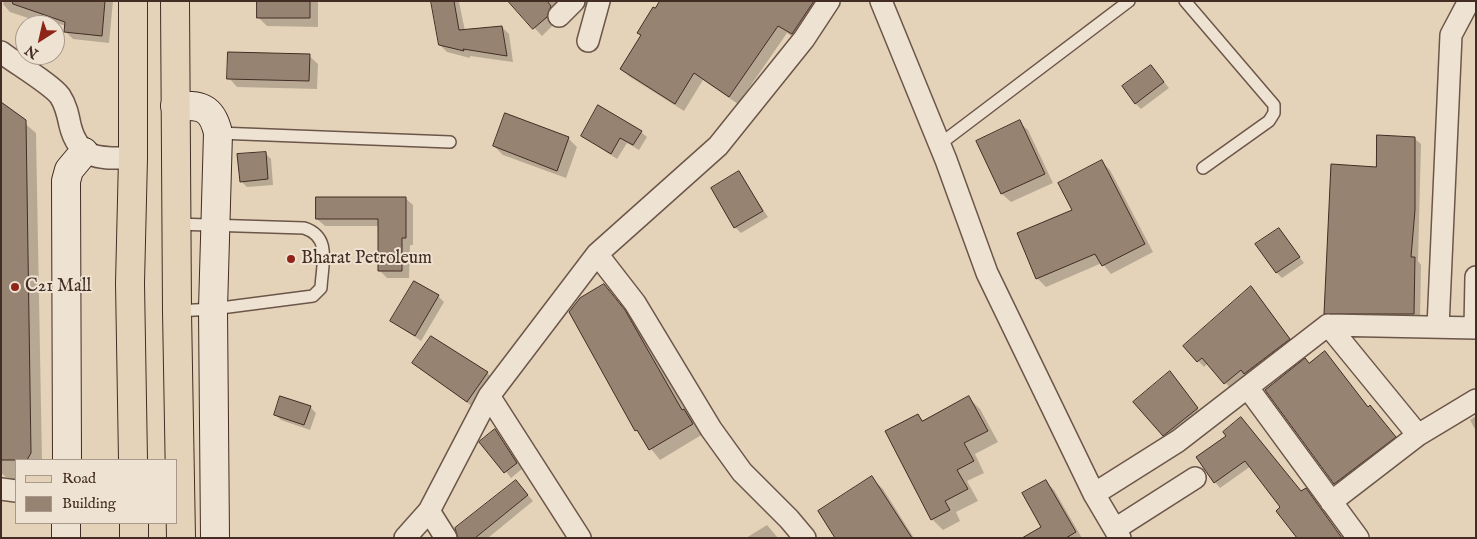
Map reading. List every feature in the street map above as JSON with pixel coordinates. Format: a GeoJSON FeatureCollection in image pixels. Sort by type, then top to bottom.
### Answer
{"type":"FeatureCollection","features":[{"type":"Feature","properties":{"kind":"main road"},"geometry":{"type":"LineString","coordinates":[[132,1],[134,158],[130,283],[133,459]]}},
{"type":"Feature","properties":{"kind":"main road"},"geometry":{"type":"LineString","coordinates":[[175,1],[176,311],[181,538]]}},
{"type":"Feature","properties":{"kind":"main road"},"geometry":{"type":"LineString","coordinates":[[134,524],[134,538]]}},
{"type":"Feature","properties":{"kind":"street"},"geometry":{"type":"LineString","coordinates":[[559,16],[574,1]]}},
{"type":"Feature","properties":{"kind":"street"},"geometry":{"type":"LineString","coordinates":[[588,41],[599,1]]}},
{"type":"Feature","properties":{"kind":"street"},"geometry":{"type":"LineString","coordinates":[[412,535],[429,511],[489,396],[597,254],[718,146],[804,39],[829,1]]}},
{"type":"Feature","properties":{"kind":"street"},"geometry":{"type":"LineString","coordinates":[[881,1],[940,144],[987,273],[1094,494],[1118,533],[1195,478]]}},
{"type":"Feature","properties":{"kind":"street"},"geometry":{"type":"LineString","coordinates":[[1438,328],[1451,35],[1469,1]]}},
{"type":"Feature","properties":{"kind":"street"},"geometry":{"type":"LineString","coordinates":[[1,52],[59,95],[66,106],[75,141],[84,152],[97,158],[134,158]]}},
{"type":"Feature","properties":{"kind":"street"},"geometry":{"type":"LineString","coordinates":[[175,106],[195,106],[209,112],[215,120],[218,133],[213,309],[215,538]]}},
{"type":"Feature","properties":{"kind":"street"},"geometry":{"type":"LineString","coordinates":[[67,459],[66,181],[69,170],[84,152]]}},
{"type":"Feature","properties":{"kind":"street"},"geometry":{"type":"LineString","coordinates":[[597,254],[635,304],[721,443],[742,472],[789,519],[804,538]]}},
{"type":"Feature","properties":{"kind":"street"},"geometry":{"type":"LineString","coordinates":[[1094,494],[1178,441],[1328,325],[1475,328],[1476,277]]}},
{"type":"Feature","properties":{"kind":"street"},"geometry":{"type":"LineString","coordinates":[[1328,325],[1418,435]]}},
{"type":"Feature","properties":{"kind":"street"},"geometry":{"type":"LineString","coordinates":[[1248,388],[1358,538]]}},
{"type":"Feature","properties":{"kind":"street"},"geometry":{"type":"LineString","coordinates":[[489,396],[580,538]]}},
{"type":"Feature","properties":{"kind":"street"},"geometry":{"type":"LineString","coordinates":[[1331,502],[1418,435],[1476,400]]}},
{"type":"Feature","properties":{"kind":"street"},"geometry":{"type":"LineString","coordinates":[[1,489],[15,490]]}},
{"type":"Feature","properties":{"kind":"street"},"geometry":{"type":"LineString","coordinates":[[429,511],[446,538]]}},
{"type":"Feature","properties":{"kind":"street"},"geometry":{"type":"LineString","coordinates":[[66,524],[66,538]]}},
{"type":"Feature","properties":{"kind":"lane"},"geometry":{"type":"LineString","coordinates":[[940,144],[1128,1]]}},
{"type":"Feature","properties":{"kind":"lane"},"geometry":{"type":"LineString","coordinates":[[1185,1],[1274,104],[1274,113],[1269,121],[1203,168]]}},
{"type":"Feature","properties":{"kind":"lane"},"geometry":{"type":"LineString","coordinates":[[218,133],[450,142]]}},
{"type":"Feature","properties":{"kind":"lane"},"geometry":{"type":"LineString","coordinates":[[176,224],[304,228],[314,232],[323,244],[321,288],[313,296],[213,309],[176,311]]}},
{"type":"Feature","properties":{"kind":"building"},"geometry":{"type":"Polygon","coordinates":[[[13,1],[105,1],[102,36],[65,32],[65,15],[45,15],[13,4],[13,1]]]}},
{"type":"Feature","properties":{"kind":"building"},"geometry":{"type":"Polygon","coordinates":[[[257,1],[310,1],[310,18],[257,18],[257,1]]]}},
{"type":"Feature","properties":{"kind":"building"},"geometry":{"type":"Polygon","coordinates":[[[431,1],[454,1],[459,30],[502,26],[507,56],[463,49],[464,51],[439,45],[431,1]]]}},
{"type":"Feature","properties":{"kind":"building"},"geometry":{"type":"Polygon","coordinates":[[[508,1],[547,1],[551,6],[547,17],[533,29],[508,1]]]}},
{"type":"Feature","properties":{"kind":"building"},"geometry":{"type":"Polygon","coordinates":[[[660,1],[814,1],[792,34],[778,26],[729,97],[694,73],[675,104],[620,69],[641,35],[637,33],[653,7],[655,8],[660,1]]]}},
{"type":"Feature","properties":{"kind":"building"},"geometry":{"type":"Polygon","coordinates":[[[228,52],[310,54],[309,81],[227,79],[228,52]]]}},
{"type":"Feature","properties":{"kind":"building"},"geometry":{"type":"Polygon","coordinates":[[[1151,65],[1164,82],[1135,104],[1122,86],[1151,65]]]}},
{"type":"Feature","properties":{"kind":"building","name":"C21 Mall"},"geometry":{"type":"Polygon","coordinates":[[[1,102],[26,120],[31,453],[28,459],[1,460],[1,102]]]}},
{"type":"Feature","properties":{"kind":"building"},"geometry":{"type":"Polygon","coordinates":[[[598,105],[642,131],[633,145],[620,138],[611,154],[581,136],[598,105]]]}},
{"type":"Feature","properties":{"kind":"building"},"geometry":{"type":"Polygon","coordinates":[[[505,113],[569,137],[557,171],[493,146],[505,113]]]}},
{"type":"Feature","properties":{"kind":"building"},"geometry":{"type":"Polygon","coordinates":[[[1020,120],[1045,174],[1001,194],[976,141],[1020,120]]]}},
{"type":"Feature","properties":{"kind":"building"},"geometry":{"type":"Polygon","coordinates":[[[1377,135],[1415,137],[1415,210],[1411,257],[1415,257],[1414,314],[1324,314],[1331,164],[1376,167],[1377,135]]]}},
{"type":"Feature","properties":{"kind":"building"},"geometry":{"type":"Polygon","coordinates":[[[266,152],[268,179],[240,182],[237,154],[266,152]]]}},
{"type":"Feature","properties":{"kind":"building"},"geometry":{"type":"Polygon","coordinates":[[[1102,160],[1145,244],[1102,266],[1095,254],[1036,279],[1017,233],[1072,210],[1058,183],[1102,160]]]}},
{"type":"Feature","properties":{"kind":"building"},"geometry":{"type":"Polygon","coordinates":[[[739,171],[763,211],[734,228],[711,188],[739,171]]]}},
{"type":"Feature","properties":{"kind":"building"},"geometry":{"type":"Polygon","coordinates":[[[316,197],[406,197],[406,238],[402,238],[402,271],[378,271],[378,219],[316,219],[316,197]]]}},
{"type":"Feature","properties":{"kind":"building"},"geometry":{"type":"Polygon","coordinates":[[[1279,228],[1300,257],[1276,273],[1255,244],[1279,228]]]}},
{"type":"Feature","properties":{"kind":"building"},"geometry":{"type":"Polygon","coordinates":[[[414,281],[439,295],[415,336],[390,321],[414,281]]]}},
{"type":"Feature","properties":{"kind":"building"},"geometry":{"type":"Polygon","coordinates":[[[604,284],[625,310],[682,410],[684,409],[693,424],[649,450],[637,430],[635,431],[569,312],[580,298],[604,284]]]}},
{"type":"Feature","properties":{"kind":"building"},"geometry":{"type":"Polygon","coordinates":[[[1251,286],[1290,339],[1244,374],[1241,370],[1224,384],[1202,358],[1197,362],[1183,346],[1251,286]]]}},
{"type":"Feature","properties":{"kind":"building"},"geometry":{"type":"Polygon","coordinates":[[[431,336],[488,372],[467,402],[412,363],[431,336]]]}},
{"type":"Feature","properties":{"kind":"building"},"geometry":{"type":"Polygon","coordinates":[[[1325,351],[1368,407],[1370,405],[1396,437],[1334,484],[1265,390],[1305,358],[1309,363],[1325,351]]]}},
{"type":"Feature","properties":{"kind":"building"},"geometry":{"type":"Polygon","coordinates":[[[1170,371],[1198,408],[1163,436],[1133,402],[1170,371]]]}},
{"type":"Feature","properties":{"kind":"building"},"geometry":{"type":"Polygon","coordinates":[[[280,396],[311,406],[304,425],[274,415],[280,396]]]}},
{"type":"Feature","properties":{"kind":"building"},"geometry":{"type":"Polygon","coordinates":[[[969,396],[988,431],[964,443],[974,461],[957,470],[968,489],[945,501],[950,510],[931,520],[885,431],[918,414],[922,421],[969,396]]]}},
{"type":"Feature","properties":{"kind":"building"},"geometry":{"type":"Polygon","coordinates":[[[1241,417],[1301,491],[1306,488],[1342,538],[1297,538],[1276,511],[1280,507],[1245,461],[1214,483],[1196,457],[1226,436],[1223,432],[1241,417]]]}},
{"type":"Feature","properties":{"kind":"building"},"geometry":{"type":"Polygon","coordinates":[[[495,429],[517,463],[504,473],[479,442],[495,429]]]}},
{"type":"Feature","properties":{"kind":"building"},"geometry":{"type":"Polygon","coordinates":[[[872,476],[912,538],[835,538],[818,511],[872,476]]]}},
{"type":"Feature","properties":{"kind":"building"},"geometry":{"type":"Polygon","coordinates":[[[516,480],[528,495],[475,538],[458,538],[455,528],[516,480]]]}},
{"type":"Feature","properties":{"kind":"building"},"geometry":{"type":"Polygon","coordinates":[[[1046,480],[1076,532],[1066,538],[1022,538],[1041,527],[1022,493],[1046,480]]]}},
{"type":"Feature","properties":{"kind":"place","name":"Bharat Petroleum"},"geometry":{"type":"Point","coordinates":[291,259]}},
{"type":"Feature","properties":{"kind":"place","name":"C21 Mall"},"geometry":{"type":"Point","coordinates":[15,287]}}]}
